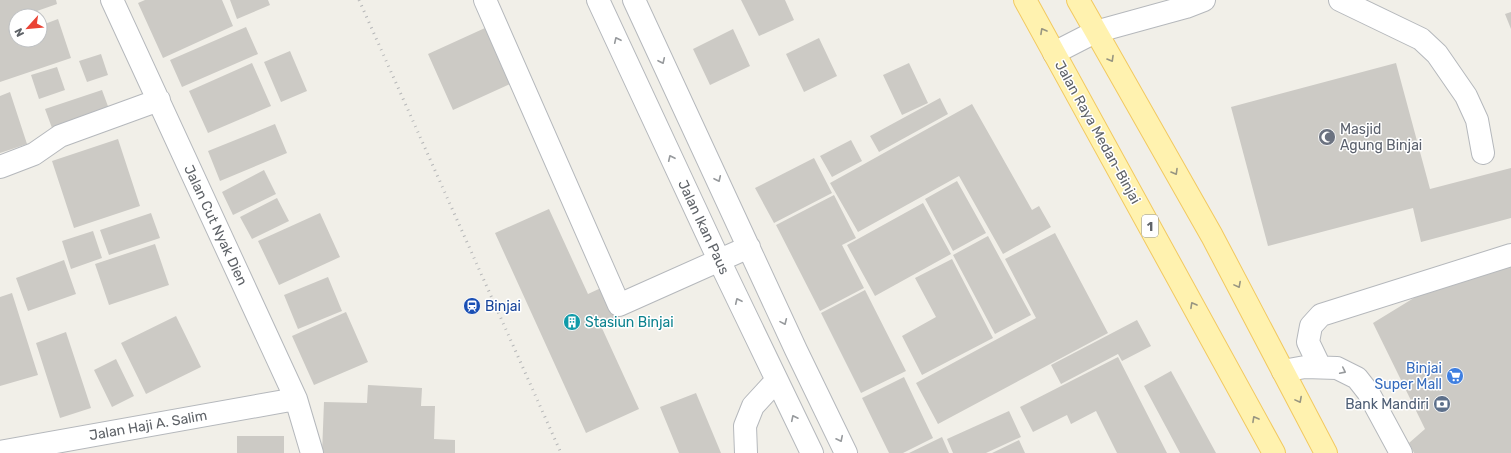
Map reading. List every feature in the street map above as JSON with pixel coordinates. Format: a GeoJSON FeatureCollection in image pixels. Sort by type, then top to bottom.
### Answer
{"type":"FeatureCollection","features":[{"type":"Feature","properties":{"kind":"main road","name":"Jalan Raya Medan-Binjai"},"geometry":{"type":"LineString","coordinates":[[1025,0],[1274,453]]}},
{"type":"Feature","properties":{"kind":"main road"},"geometry":{"type":"LineString","coordinates":[[1078,0],[1212,236],[1326,453]]}},
{"type":"Feature","properties":{"kind":"street","name":"Jalan Cut Nyak Dien"},"geometry":{"type":"LineString","coordinates":[[112,0],[296,399],[312,453]]}},
{"type":"Feature","properties":{"kind":"street"},"geometry":{"type":"LineString","coordinates":[[485,0],[618,305],[749,247]]}},
{"type":"Feature","properties":{"kind":"street","name":"Jalan Ikan Paus"},"geometry":{"type":"LineString","coordinates":[[598,0],[776,381],[812,453]]}},
{"type":"Feature","properties":{"kind":"street"},"geometry":{"type":"LineString","coordinates":[[634,0],[796,350],[846,453]]}},
{"type":"Feature","properties":{"kind":"street"},"geometry":{"type":"LineString","coordinates":[[1054,53],[1095,32],[1186,7],[1204,0]]}},
{"type":"Feature","properties":{"kind":"street"},"geometry":{"type":"LineString","coordinates":[[1340,0],[1421,39],[1437,54],[1466,96],[1477,120],[1483,153]]}},
{"type":"Feature","properties":{"kind":"street"},"geometry":{"type":"LineString","coordinates":[[0,167],[34,154],[60,136],[159,100]]}},
{"type":"Feature","properties":{"kind":"street"},"geometry":{"type":"LineString","coordinates":[[1320,367],[1308,342],[1311,326],[1321,315],[1511,255]]}},
{"type":"Feature","properties":{"kind":"street"},"geometry":{"type":"LineString","coordinates":[[1283,371],[1305,367],[1337,368],[1357,378],[1368,392],[1400,453]]}},
{"type":"Feature","properties":{"kind":"street"},"geometry":{"type":"LineString","coordinates":[[746,453],[745,426],[753,406],[776,381]]}},
{"type":"Feature","properties":{"kind":"street","name":"Jalan Haji A. Salim"},"geometry":{"type":"LineString","coordinates":[[0,452],[296,399]]}},
{"type":"Feature","properties":{"kind":"building"},"geometry":{"type":"Polygon","coordinates":[[[0,0],[56,0],[57,4],[46,8],[8,8],[8,48],[48,48],[48,23],[58,19],[71,58],[0,82],[0,0]]]}},
{"type":"Feature","properties":{"kind":"building"},"geometry":{"type":"Polygon","coordinates":[[[145,0],[222,0],[233,26],[163,58],[138,3],[145,0]]]}},
{"type":"Feature","properties":{"kind":"building"},"geometry":{"type":"Polygon","coordinates":[[[230,0],[268,0],[270,5],[237,19],[230,0]]]}},
{"type":"Feature","properties":{"kind":"building"},"geometry":{"type":"Polygon","coordinates":[[[741,0],[785,0],[794,20],[759,36],[741,0]]]}},
{"type":"Feature","properties":{"kind":"building"},"geometry":{"type":"Polygon","coordinates":[[[1511,12],[1511,29],[1505,14],[1511,12]]]}},
{"type":"Feature","properties":{"kind":"building"},"geometry":{"type":"Polygon","coordinates":[[[246,27],[258,54],[182,87],[170,60],[246,27]]]}},
{"type":"Feature","properties":{"kind":"building"},"geometry":{"type":"Polygon","coordinates":[[[485,28],[510,84],[453,110],[428,54],[485,28]]]}},
{"type":"Feature","properties":{"kind":"building"},"geometry":{"type":"Polygon","coordinates":[[[733,29],[750,66],[710,85],[693,49],[733,29]]]}},
{"type":"Feature","properties":{"kind":"building"},"geometry":{"type":"Polygon","coordinates":[[[819,38],[837,76],[804,92],[786,54],[819,38]]]}},
{"type":"Feature","properties":{"kind":"building"},"geometry":{"type":"Polygon","coordinates":[[[290,51],[307,91],[281,102],[264,62],[290,51]]]}},
{"type":"Feature","properties":{"kind":"building"},"geometry":{"type":"Polygon","coordinates":[[[101,54],[108,75],[87,82],[79,61],[101,54]]]}},
{"type":"Feature","properties":{"kind":"building"},"geometry":{"type":"Polygon","coordinates":[[[252,63],[271,106],[208,133],[189,91],[252,63]]]}},
{"type":"Feature","properties":{"kind":"building"},"geometry":{"type":"Polygon","coordinates":[[[909,63],[928,103],[902,115],[883,75],[909,63]]]}},
{"type":"Feature","properties":{"kind":"building","name":"Masjid Agung Binjai"},"geometry":{"type":"Polygon","coordinates":[[[1396,63],[1430,189],[1511,168],[1511,218],[1421,242],[1413,208],[1268,246],[1231,107],[1396,63]]]}},
{"type":"Feature","properties":{"kind":"building"},"geometry":{"type":"Polygon","coordinates":[[[57,67],[65,90],[39,99],[31,75],[57,67]]]}},
{"type":"Feature","properties":{"kind":"building"},"geometry":{"type":"Polygon","coordinates":[[[102,90],[109,109],[52,128],[45,109],[102,90]]]}},
{"type":"Feature","properties":{"kind":"building"},"geometry":{"type":"Polygon","coordinates":[[[10,92],[27,144],[0,153],[0,96],[10,92]]]}},
{"type":"Feature","properties":{"kind":"building"},"geometry":{"type":"Polygon","coordinates":[[[940,98],[948,114],[879,152],[870,136],[940,98]]]}},
{"type":"Feature","properties":{"kind":"building"},"geometry":{"type":"Polygon","coordinates":[[[972,104],[1032,210],[1039,206],[1051,227],[1003,254],[959,176],[858,232],[830,183],[972,104]]]}},
{"type":"Feature","properties":{"kind":"building"},"geometry":{"type":"Polygon","coordinates":[[[275,124],[287,153],[220,181],[208,151],[275,124]]]}},
{"type":"Feature","properties":{"kind":"building"},"geometry":{"type":"Polygon","coordinates":[[[118,139],[140,206],[74,228],[52,161],[118,139]]]}},
{"type":"Feature","properties":{"kind":"building"},"geometry":{"type":"Polygon","coordinates":[[[851,140],[862,161],[832,177],[820,156],[851,140]]]}},
{"type":"Feature","properties":{"kind":"building"},"geometry":{"type":"Polygon","coordinates":[[[814,158],[832,193],[774,223],[755,188],[814,158]]]}},
{"type":"Feature","properties":{"kind":"building"},"geometry":{"type":"Polygon","coordinates":[[[264,170],[276,194],[233,215],[222,192],[264,170]]]}},
{"type":"Feature","properties":{"kind":"building"},"geometry":{"type":"Polygon","coordinates":[[[957,181],[986,233],[953,251],[925,199],[957,181]]]}},
{"type":"Feature","properties":{"kind":"building"},"geometry":{"type":"Polygon","coordinates":[[[834,195],[856,238],[842,245],[864,288],[820,311],[776,225],[834,195]]]}},
{"type":"Feature","properties":{"kind":"building"},"geometry":{"type":"Polygon","coordinates":[[[277,198],[289,221],[252,239],[240,217],[277,198]]]}},
{"type":"Feature","properties":{"kind":"building"},"geometry":{"type":"Polygon","coordinates":[[[923,203],[951,254],[875,296],[847,245],[923,203]]]}},
{"type":"Feature","properties":{"kind":"building","name":"Stasiun Binjai"},"geometry":{"type":"Polygon","coordinates":[[[549,209],[588,294],[603,287],[617,318],[601,326],[639,409],[586,433],[495,233],[549,209]]]}},
{"type":"Feature","properties":{"kind":"building"},"geometry":{"type":"Polygon","coordinates":[[[151,213],[160,238],[109,255],[100,230],[151,213]]]}},
{"type":"Feature","properties":{"kind":"building"},"geometry":{"type":"Polygon","coordinates":[[[320,213],[340,257],[279,285],[258,241],[320,213]]]}},
{"type":"Feature","properties":{"kind":"building"},"geometry":{"type":"Polygon","coordinates":[[[93,231],[102,258],[71,269],[62,241],[93,231]]]}},
{"type":"Feature","properties":{"kind":"building"},"geometry":{"type":"Polygon","coordinates":[[[1055,233],[1108,333],[938,424],[916,383],[1036,318],[1005,259],[1055,233]]]}},
{"type":"Feature","properties":{"kind":"building"},"geometry":{"type":"Polygon","coordinates":[[[988,236],[1031,315],[995,334],[953,255],[988,236]]]}},
{"type":"Feature","properties":{"kind":"building"},"geometry":{"type":"Polygon","coordinates":[[[155,244],[169,285],[109,305],[95,264],[155,244]]]}},
{"type":"Feature","properties":{"kind":"building","name":"Binjai Super Mall"},"geometry":{"type":"Polygon","coordinates":[[[1511,258],[1511,453],[1414,453],[1409,443],[1425,429],[1373,323],[1422,293],[1511,258]]]}},
{"type":"Feature","properties":{"kind":"building"},"geometry":{"type":"Polygon","coordinates":[[[952,259],[993,338],[922,375],[902,336],[936,317],[915,278],[952,259]]]}},
{"type":"Feature","properties":{"kind":"building"},"geometry":{"type":"Polygon","coordinates":[[[64,260],[76,294],[28,311],[16,278],[64,260]]]}},
{"type":"Feature","properties":{"kind":"building"},"geometry":{"type":"Polygon","coordinates":[[[328,277],[342,311],[298,329],[284,295],[328,277]]]}},
{"type":"Feature","properties":{"kind":"building"},"geometry":{"type":"Polygon","coordinates":[[[865,290],[906,371],[861,393],[821,313],[865,290]]]}},
{"type":"Feature","properties":{"kind":"building"},"geometry":{"type":"Polygon","coordinates":[[[12,293],[38,375],[0,386],[0,297],[12,293]]]}},
{"type":"Feature","properties":{"kind":"building"},"geometry":{"type":"Polygon","coordinates":[[[346,312],[368,362],[314,385],[292,336],[346,312]]]}},
{"type":"Feature","properties":{"kind":"building"},"geometry":{"type":"Polygon","coordinates":[[[176,316],[201,367],[146,394],[121,343],[176,316]]]}},
{"type":"Feature","properties":{"kind":"building"},"geometry":{"type":"Polygon","coordinates":[[[1137,320],[1151,346],[1122,361],[1118,354],[1061,384],[1051,365],[1137,320]]]}},
{"type":"Feature","properties":{"kind":"building"},"geometry":{"type":"Polygon","coordinates":[[[66,332],[91,408],[60,418],[36,343],[66,332]]]}},
{"type":"Feature","properties":{"kind":"building"},"geometry":{"type":"Polygon","coordinates":[[[1118,357],[1167,453],[1117,453],[1096,411],[1071,424],[1067,415],[1033,432],[1020,407],[1118,357]]]}},
{"type":"Feature","properties":{"kind":"building"},"geometry":{"type":"Polygon","coordinates":[[[116,359],[134,396],[112,407],[94,370],[116,359]]]}},
{"type":"Feature","properties":{"kind":"building"},"geometry":{"type":"Polygon","coordinates":[[[1171,371],[1216,453],[1180,453],[1144,386],[1171,371]]]}},
{"type":"Feature","properties":{"kind":"building"},"geometry":{"type":"Polygon","coordinates":[[[904,377],[933,438],[903,453],[889,453],[862,398],[904,377]]]}},
{"type":"Feature","properties":{"kind":"building"},"geometry":{"type":"Polygon","coordinates":[[[368,385],[422,388],[421,406],[435,406],[434,439],[455,440],[455,453],[322,453],[324,402],[367,403],[368,385]]]}},
{"type":"Feature","properties":{"kind":"building"},"geometry":{"type":"Polygon","coordinates":[[[696,393],[721,453],[679,453],[660,407],[696,393]]]}},
{"type":"Feature","properties":{"kind":"building"},"geometry":{"type":"Polygon","coordinates":[[[1009,411],[1021,437],[986,453],[953,453],[947,439],[1009,411]]]}},
{"type":"Feature","properties":{"kind":"building"},"geometry":{"type":"Polygon","coordinates":[[[237,436],[284,436],[284,453],[237,453],[237,436]]]}},
{"type":"Feature","properties":{"kind":"building"},"geometry":{"type":"Polygon","coordinates":[[[942,437],[949,453],[909,453],[942,437]]]}},
{"type":"Feature","properties":{"kind":"building"},"geometry":{"type":"Polygon","coordinates":[[[1019,440],[1025,453],[992,453],[1019,440]]]}},
{"type":"Feature","properties":{"kind":"railway"},"geometry":{"type":"LineString","coordinates":[[359,0],[561,453]]}},
{"type":"Feature","properties":{"kind":"place","name":"Masjid Agung Binjai"},"geometry":{"type":"Point","coordinates":[1327,137]}},
{"type":"Feature","properties":{"kind":"place","name":"Binjai"},"geometry":{"type":"Point","coordinates":[472,306]}},
{"type":"Feature","properties":{"kind":"place","name":"Stasiun Binjai"},"geometry":{"type":"Point","coordinates":[572,322]}},
{"type":"Feature","properties":{"kind":"place","name":"Binjai Super Mall"},"geometry":{"type":"Point","coordinates":[1455,376]}},
{"type":"Feature","properties":{"kind":"place","name":"Bank Mandiri"},"geometry":{"type":"Point","coordinates":[1442,404]}}]}
